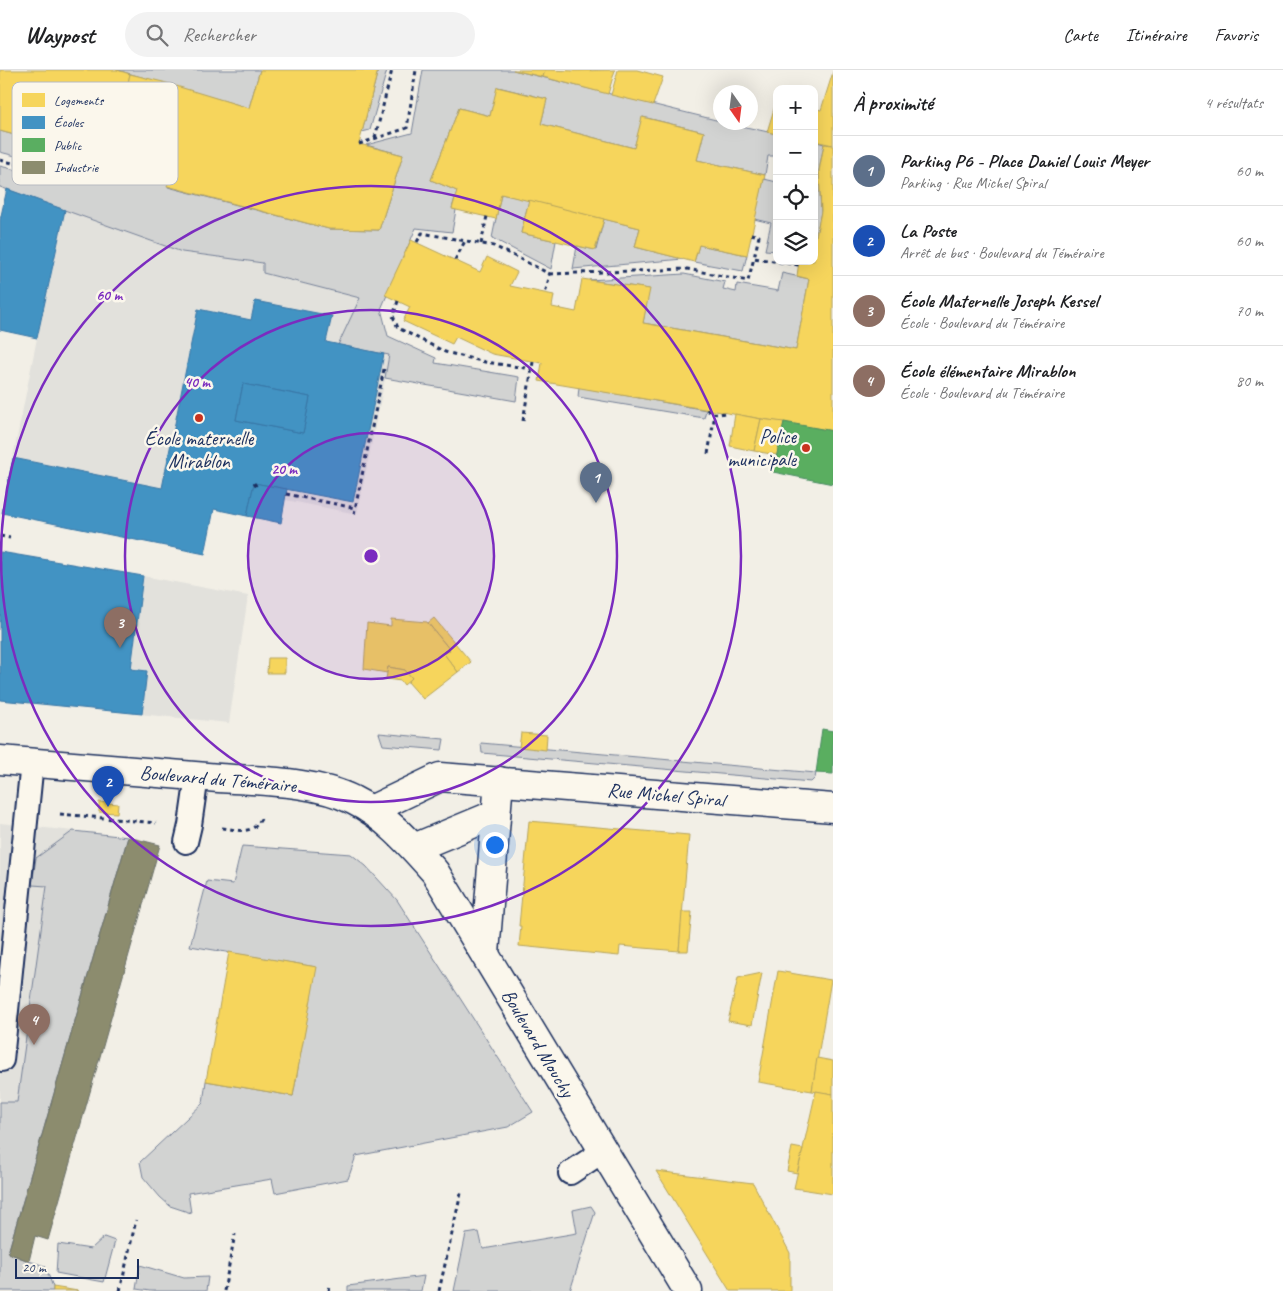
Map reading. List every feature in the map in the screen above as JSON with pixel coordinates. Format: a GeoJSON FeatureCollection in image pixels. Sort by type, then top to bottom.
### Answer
{"type":"FeatureCollection","features":[{"type":"Feature","properties":{"kind":"main road","name":"Boulevard du Téméraire"},"geometry":{"type":"LineString","coordinates":[[0,760],[268,782],[326,789],[352,799],[371,810]]}},
{"type":"Feature","properties":{"kind":"main road","name":"Rue Michel Spiral"},"geometry":{"type":"LineString","coordinates":[[371,810],[440,777],[833,808]]}},
{"type":"Feature","properties":{"kind":"main road"},"geometry":{"type":"LineString","coordinates":[[485,953],[499,781]]}},
{"type":"Feature","properties":{"kind":"main road","name":"Boulevard Mouchy"},"geometry":{"type":"LineString","coordinates":[[371,810],[406,840],[435,872],[688,1291]]}},
{"type":"Feature","properties":{"kind":"main road"},"geometry":{"type":"LineString","coordinates":[[414,848],[496,814]]}},
{"type":"Feature","properties":{"kind":"lane"},"geometry":{"type":"LineString","coordinates":[[2,1060],[32,762]]}},
{"type":"Feature","properties":{"kind":"lane"},"geometry":{"type":"LineString","coordinates":[[186,842],[197,776]]}},
{"type":"Feature","properties":{"kind":"lane"},"geometry":{"type":"LineString","coordinates":[[570,1173],[603,1151]]}},
{"type":"Feature","properties":{"kind":"path"},"geometry":{"type":"LineString","coordinates":[[374,138],[392,70]]}},
{"type":"Feature","properties":{"kind":"path"},"geometry":{"type":"LineString","coordinates":[[359,144],[407,128],[416,70]]}},
{"type":"Feature","properties":{"kind":"path"},"geometry":{"type":"LineString","coordinates":[[481,244],[487,216]]}},
{"type":"Feature","properties":{"kind":"path"},"geometry":{"type":"LineString","coordinates":[[417,242],[422,232],[494,246],[550,274],[687,269],[748,281],[759,236],[752,234]]}},
{"type":"Feature","properties":{"kind":"path"},"geometry":{"type":"LineString","coordinates":[[455,260],[465,241]]}},
{"type":"Feature","properties":{"kind":"path"},"geometry":{"type":"LineString","coordinates":[[754,258],[773,261]]}},
{"type":"Feature","properties":{"kind":"path"},"geometry":{"type":"LineString","coordinates":[[545,294],[550,274]]}},
{"type":"Feature","properties":{"kind":"path"},"geometry":{"type":"LineString","coordinates":[[398,301],[393,316],[398,328],[446,352],[485,362],[532,369]]}},
{"type":"Feature","properties":{"kind":"path"},"geometry":{"type":"LineString","coordinates":[[523,421],[532,362]]}},
{"type":"Feature","properties":{"kind":"path"},"geometry":{"type":"LineString","coordinates":[[354,514],[384,369],[381,368]]}},
{"type":"Feature","properties":{"kind":"path"},"geometry":{"type":"LineString","coordinates":[[707,409],[710,413],[724,413]]}},
{"type":"Feature","properties":{"kind":"path"},"geometry":{"type":"LineString","coordinates":[[708,454],[715,414]]}},
{"type":"Feature","properties":{"kind":"path"},"geometry":{"type":"LineString","coordinates":[[254,483],[258,489]]}},
{"type":"Feature","properties":{"kind":"path"},"geometry":{"type":"LineString","coordinates":[[286,494],[355,508]]}},
{"type":"Feature","properties":{"kind":"path"},"geometry":{"type":"LineString","coordinates":[[0,536],[10,538]]}},
{"type":"Feature","properties":{"kind":"path"},"geometry":{"type":"LineString","coordinates":[[221,828],[251,830],[257,826],[263,811]]}},
{"type":"Feature","properties":{"kind":"path"},"geometry":{"type":"LineString","coordinates":[[68,815],[158,823]]}},
{"type":"Feature","properties":{"kind":"path"},"geometry":{"type":"LineString","coordinates":[[439,1291],[461,1193]]}},
{"type":"Feature","properties":{"kind":"path"},"geometry":{"type":"LineString","coordinates":[[120,1291],[136,1220]]}},
{"type":"Feature","properties":{"kind":"path"},"geometry":{"type":"LineString","coordinates":[[224,1291],[235,1234]]}},
{"type":"Feature","properties":{"kind":"path"},"geometry":{"type":"LineString","coordinates":[[329,1291],[330,1285]]}},
{"type":"Feature","properties":{"kind":"shaded area"},"geometry":{"type":"Polygon","coordinates":[[[117,70],[260,70],[249,108],[178,88],[178,82],[159,82],[117,70]]]}},
{"type":"Feature","properties":{"kind":"shaded area"},"geometry":{"type":"Polygon","coordinates":[[[378,70],[387,70],[370,130],[362,132],[378,70]]]}},
{"type":"Feature","properties":{"kind":"shaded area"},"geometry":{"type":"Polygon","coordinates":[[[423,70],[513,70],[713,119],[713,130],[758,130],[773,133],[773,156],[768,156],[765,175],[697,160],[704,132],[643,117],[634,148],[541,124],[547,99],[498,87],[490,116],[459,108],[431,180],[457,191],[452,208],[456,210],[452,232],[416,228],[381,309],[388,336],[436,358],[435,363],[519,377],[516,401],[385,378],[389,355],[338,345],[360,298],[263,273],[263,263],[182,252],[0,187],[0,166],[12,169],[12,185],[168,185],[168,187],[329,229],[379,230],[403,155],[366,145],[412,133],[423,70]]]}},
{"type":"Feature","properties":{"kind":"shaded area"},"geometry":{"type":"Polygon","coordinates":[[[0,131],[12,134],[12,155],[0,152],[0,131]]]}},
{"type":"Feature","properties":{"kind":"shaded area"},"geometry":{"type":"Polygon","coordinates":[[[818,142],[824,144],[819,171],[821,212],[818,226],[818,142]]]}},
{"type":"Feature","properties":{"kind":"shaded area"},"geometry":{"type":"Polygon","coordinates":[[[764,179],[773,181],[773,251],[765,250],[771,223],[754,219],[764,179]]]}},
{"type":"Feature","properties":{"kind":"shaded area"},"geometry":{"type":"Polygon","coordinates":[[[501,194],[529,200],[521,233],[556,241],[551,269],[492,238],[501,194]]]}},
{"type":"Feature","properties":{"kind":"shaded area","name":"École maternelle Mirablon"},"geometry":{"type":"Polygon","coordinates":[[[65,210],[182,252],[264,263],[264,273],[360,298],[384,354],[390,355],[357,514],[286,500],[281,523],[214,509],[205,554],[2,513],[65,210]]]}},
{"type":"Feature","properties":{"kind":"shaded area"},"geometry":{"type":"Polygon","coordinates":[[[604,219],[640,228],[635,247],[683,259],[573,269],[577,246],[596,250],[604,219]]]}},
{"type":"Feature","properties":{"kind":"shaded area"},"geometry":{"type":"Polygon","coordinates":[[[699,245],[747,255],[743,271],[694,262],[699,245]]]}},
{"type":"Feature","properties":{"kind":"shaded area"},"geometry":{"type":"Polygon","coordinates":[[[782,273],[809,279],[796,350],[643,323],[649,289],[589,280],[684,274],[725,282],[723,289],[736,292],[737,284],[778,291],[782,273]]]}},
{"type":"Feature","properties":{"kind":"shaded area"},"geometry":{"type":"Polygon","coordinates":[[[579,387],[706,410],[704,418],[578,397],[579,387]]]}},
{"type":"Feature","properties":{"kind":"shaded area"},"geometry":{"type":"Polygon","coordinates":[[[0,551],[248,596],[229,723],[0,700],[0,551]]]}},
{"type":"Feature","properties":{"kind":"shaded area"},"geometry":{"type":"Polygon","coordinates":[[[379,733],[444,739],[442,750],[383,745],[379,733]]]}},
{"type":"Feature","properties":{"kind":"shaded area"},"geometry":{"type":"Polygon","coordinates":[[[481,743],[816,773],[815,778],[811,782],[482,753],[481,743]]]}},
{"type":"Feature","properties":{"kind":"shaded area"},"geometry":{"type":"Polygon","coordinates":[[[0,823],[128,837],[0,1281],[0,823]]]}},
{"type":"Feature","properties":{"kind":"shaded area"},"geometry":{"type":"Polygon","coordinates":[[[73,831],[128,837],[8,1253],[45,1266],[53,1291],[0,1291],[0,1102],[17,1102],[47,886],[32,885],[36,858],[73,831]]]}},
{"type":"Feature","properties":{"kind":"shaded area"},"geometry":{"type":"Polygon","coordinates":[[[242,846],[351,854],[366,866],[397,900],[533,1112],[508,1127],[356,1156],[348,1179],[275,1193],[272,1179],[188,1193],[191,1213],[170,1206],[160,1197],[143,1177],[140,1162],[203,1103],[206,1081],[293,1096],[316,967],[190,946],[207,881],[233,884],[242,846]]]}},
{"type":"Feature","properties":{"kind":"shaded area"},"geometry":{"type":"Polygon","coordinates":[[[591,1206],[595,1212],[570,1291],[454,1291],[466,1234],[479,1232],[483,1249],[577,1233],[573,1210],[591,1206]]]}},
{"type":"Feature","properties":{"kind":"shaded area"},"geometry":{"type":"Polygon","coordinates":[[[104,1237],[115,1241],[104,1282],[56,1273],[58,1244],[91,1249],[104,1237]]]}},
{"type":"Feature","properties":{"kind":"shaded area"},"geometry":{"type":"Polygon","coordinates":[[[140,1265],[184,1278],[208,1277],[206,1291],[150,1291],[136,1289],[140,1265]]]}},
{"type":"Feature","properties":{"kind":"shaded area"},"geometry":{"type":"Polygon","coordinates":[[[424,1276],[421,1291],[348,1291],[348,1286],[424,1276]]]}},
{"type":"Feature","properties":{"kind":"building: Logements"},"geometry":{"type":"Polygon","coordinates":[[[0,70],[117,70],[130,74],[128,82],[12,82],[12,134],[0,131],[0,70]]]}},
{"type":"Feature","properties":{"kind":"building: Logements"},"geometry":{"type":"Polygon","coordinates":[[[260,70],[378,70],[359,144],[403,155],[379,230],[329,229],[167,186],[178,185],[178,87],[249,108],[260,70]]]}},
{"type":"Feature","properties":{"kind":"building: Logements"},"geometry":{"type":"Polygon","coordinates":[[[513,70],[545,70],[543,77],[513,70]]]}},
{"type":"Feature","properties":{"kind":"building: Logements"},"geometry":{"type":"Polygon","coordinates":[[[545,70],[615,70],[608,94],[543,77],[545,70]]]}},
{"type":"Feature","properties":{"kind":"building: Logements"},"geometry":{"type":"Polygon","coordinates":[[[618,70],[637,70],[663,77],[653,105],[611,95],[618,70]]]}},
{"type":"Feature","properties":{"kind":"building: Logements"},"geometry":{"type":"Polygon","coordinates":[[[833,72],[833,145],[818,142],[818,109],[821,110],[833,72]]]}},
{"type":"Feature","properties":{"kind":"building: Logements"},"geometry":{"type":"Polygon","coordinates":[[[130,74],[163,82],[128,82],[130,74]]]}},
{"type":"Feature","properties":{"kind":"building: Logements"},"geometry":{"type":"Polygon","coordinates":[[[497,87],[547,99],[541,124],[634,148],[642,117],[704,132],[697,160],[765,175],[747,255],[699,245],[694,262],[635,247],[640,228],[501,194],[496,219],[452,209],[457,191],[431,180],[459,108],[490,116],[497,87]]]}},
{"type":"Feature","properties":{"kind":"building: Logements"},"geometry":{"type":"Polygon","coordinates":[[[773,112],[773,133],[767,132],[773,112]]]}},
{"type":"Feature","properties":{"kind":"building: Logements"},"geometry":{"type":"Polygon","coordinates":[[[824,144],[833,145],[833,431],[539,381],[542,363],[492,354],[456,337],[452,344],[403,321],[410,307],[385,295],[411,240],[480,272],[487,257],[517,272],[510,286],[554,295],[552,307],[576,312],[582,279],[650,289],[643,323],[796,350],[809,279],[797,276],[798,265],[818,265],[818,226],[821,211],[819,171],[824,144]]]}},
{"type":"Feature","properties":{"kind":"building: Logements"},"geometry":{"type":"Polygon","coordinates":[[[529,200],[604,219],[595,250],[521,233],[529,200]]]}},
{"type":"Feature","properties":{"kind":"building: Logements"},"geometry":{"type":"Polygon","coordinates":[[[735,414],[761,419],[754,451],[730,446],[735,414]]]}},
{"type":"Feature","properties":{"kind":"building: Logements"},"geometry":{"type":"Polygon","coordinates":[[[761,419],[784,422],[777,455],[754,451],[761,419]]]}},
{"type":"Feature","properties":{"kind":"building: Logements"},"geometry":{"type":"Polygon","coordinates":[[[434,618],[471,662],[458,672],[444,654],[450,650],[428,623],[434,618]]]}},
{"type":"Feature","properties":{"kind":"building: Logements"},"geometry":{"type":"Polygon","coordinates":[[[391,619],[427,622],[450,650],[444,654],[458,672],[423,699],[408,682],[412,678],[405,670],[388,667],[387,673],[364,669],[367,623],[391,626],[391,619]]]}},
{"type":"Feature","properties":{"kind":"building: Logements"},"geometry":{"type":"Polygon","coordinates":[[[268,658],[285,658],[285,673],[267,673],[268,658]]]}},
{"type":"Feature","properties":{"kind":"building: Logements"},"geometry":{"type":"Polygon","coordinates":[[[388,667],[405,670],[412,678],[404,685],[401,681],[386,679],[388,667]]]}},
{"type":"Feature","properties":{"kind":"building: Logements"},"geometry":{"type":"Polygon","coordinates":[[[521,733],[547,735],[546,750],[519,747],[521,733]]]}},
{"type":"Feature","properties":{"kind":"building: Logements"},"geometry":{"type":"Polygon","coordinates":[[[99,802],[118,804],[117,813],[99,812],[99,802]]]}},
{"type":"Feature","properties":{"kind":"building: Logements"},"geometry":{"type":"Polygon","coordinates":[[[529,821],[689,835],[679,951],[620,946],[619,956],[519,946],[521,926],[519,926],[529,821]]]}},
{"type":"Feature","properties":{"kind":"building: Logements"},"geometry":{"type":"Polygon","coordinates":[[[682,912],[692,912],[688,951],[679,951],[682,912]]]}},
{"type":"Feature","properties":{"kind":"building: Logements"},"geometry":{"type":"Polygon","coordinates":[[[229,952],[317,967],[293,1096],[206,1081],[229,952]]]}},
{"type":"Feature","properties":{"kind":"building: Logements"},"geometry":{"type":"Polygon","coordinates":[[[778,971],[831,980],[812,1091],[758,1082],[778,971]]]}},
{"type":"Feature","properties":{"kind":"building: Logements"},"geometry":{"type":"Polygon","coordinates":[[[762,973],[752,1025],[728,1021],[738,978],[762,973]]]}},
{"type":"Feature","properties":{"kind":"building: Logements"},"geometry":{"type":"Polygon","coordinates":[[[817,1058],[833,1061],[833,1094],[812,1091],[817,1058]]]}},
{"type":"Feature","properties":{"kind":"building: Logements"},"geometry":{"type":"Polygon","coordinates":[[[816,1091],[833,1094],[833,1194],[794,1188],[816,1091]]]}},
{"type":"Feature","properties":{"kind":"building: Logements"},"geometry":{"type":"Polygon","coordinates":[[[792,1147],[803,1149],[797,1173],[787,1171],[792,1147]]]}},
{"type":"Feature","properties":{"kind":"building: Logements"},"geometry":{"type":"Polygon","coordinates":[[[656,1171],[753,1183],[790,1253],[790,1291],[730,1291],[656,1171]]]}},
{"type":"Feature","properties":{"kind":"building: Logements"},"geometry":{"type":"Polygon","coordinates":[[[53,1287],[78,1291],[53,1291],[53,1287]]]}},
{"type":"Feature","properties":{"kind":"building: Écoles"},"geometry":{"type":"Polygon","coordinates":[[[7,189],[65,210],[37,338],[0,330],[0,220],[7,189]]]}},
{"type":"Feature","properties":{"kind":"building: Écoles"},"geometry":{"type":"Polygon","coordinates":[[[255,301],[332,316],[326,342],[384,354],[353,502],[254,483],[247,516],[214,509],[205,554],[2,513],[13,458],[162,488],[198,309],[251,320],[255,301]],[[243,384],[236,420],[303,433],[310,397],[243,384]]]}},
{"type":"Feature","properties":{"kind":"building: Écoles"},"geometry":{"type":"Polygon","coordinates":[[[243,384],[310,397],[303,433],[236,420],[243,384]]]}},
{"type":"Feature","properties":{"kind":"building: Écoles"},"geometry":{"type":"Polygon","coordinates":[[[254,483],[287,489],[281,523],[247,516],[254,483]]]}},
{"type":"Feature","properties":{"kind":"building: Écoles"},"geometry":{"type":"Polygon","coordinates":[[[0,552],[143,576],[131,669],[147,671],[142,714],[0,700],[0,552]]]}},
{"type":"Feature","properties":{"kind":"building: Public","name":"Police municipale"},"geometry":{"type":"Polygon","coordinates":[[[784,422],[833,431],[833,484],[773,472],[784,422]]]}},
{"type":"Feature","properties":{"kind":"building: Public"},"geometry":{"type":"Polygon","coordinates":[[[822,729],[833,731],[833,774],[816,773],[822,729]]]}},
{"type":"Feature","properties":{"kind":"building: Industrie"},"geometry":{"type":"Polygon","coordinates":[[[128,837],[160,845],[48,1240],[35,1236],[29,1261],[8,1253],[128,837]]]}},
{"type":"Feature","properties":{"kind":"place","name":"École maternelle Mirablon"},"geometry":{"type":"Point","coordinates":[199,418]}},
{"type":"Feature","properties":{"kind":"place","name":"Police municipale"},"geometry":{"type":"Point","coordinates":[806,448]}},
{"type":"Feature","properties":{"kind":"place","name":"Parking P6 - Place Daniel Louis Meyer"},"geometry":{"type":"Point","coordinates":[596,503]}},
{"type":"Feature","properties":{"kind":"place","name":"École Maternelle Joseph Kessel"},"geometry":{"type":"Point","coordinates":[120,648]}},
{"type":"Feature","properties":{"kind":"place","name":"La Poste"},"geometry":{"type":"Point","coordinates":[108,807]}},
{"type":"Feature","properties":{"kind":"place","name":"École élémentaire Mirablon"},"geometry":{"type":"Point","coordinates":[34,1045]}}]}
